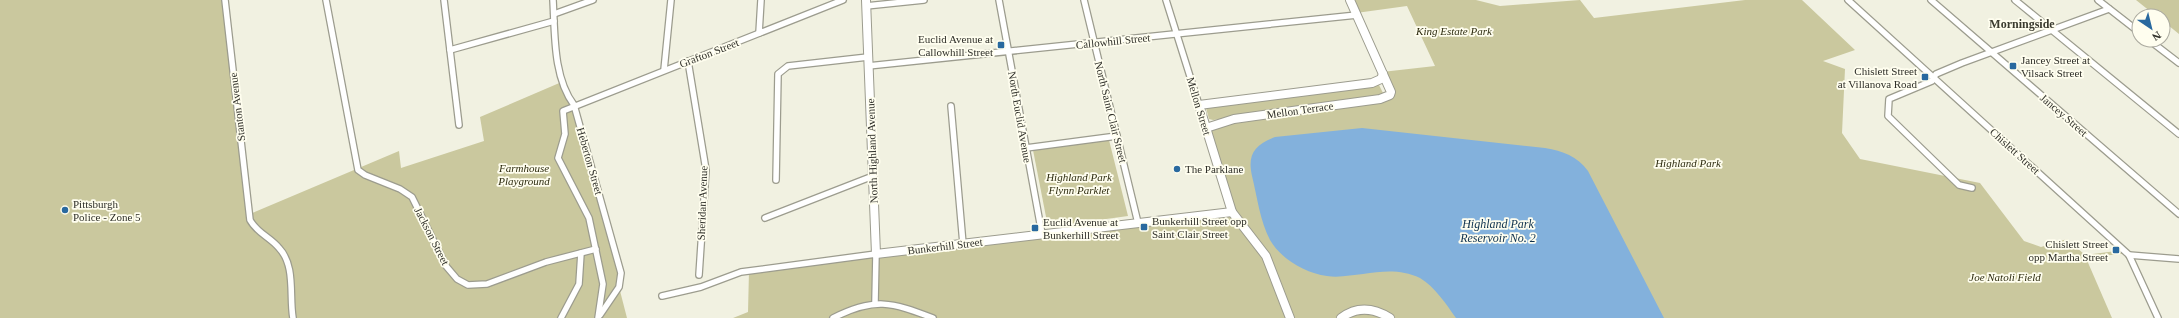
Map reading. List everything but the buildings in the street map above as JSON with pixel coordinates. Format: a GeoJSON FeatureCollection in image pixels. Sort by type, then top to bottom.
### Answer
{"type":"FeatureCollection","features":[{"type":"Feature","properties":{"kind":"main road"},"geometry":{"type":"LineString","coordinates":[[1350,0],[1383,74]]}},
{"type":"Feature","properties":{"kind":"main road","name":"North Highland Avenue"},"geometry":{"type":"LineString","coordinates":[[866,3],[876,254]]}},
{"type":"Feature","properties":{"kind":"main road","name":"Mellon Terrace"},"geometry":{"type":"LineString","coordinates":[[1206,128],[1234,119],[1380,99],[1390,95],[1391,92],[1383,74]]}},
{"type":"Feature","properties":{"kind":"main road","name":"Mellon Terrace"},"geometry":{"type":"LineString","coordinates":[[1199,105],[1372,83],[1381,78],[1383,74]]}},
{"type":"Feature","properties":{"kind":"main road","name":"Mellon Street"},"geometry":{"type":"LineString","coordinates":[[1199,105],[1232,212]]}},
{"type":"Feature","properties":{"kind":"main road"},"geometry":{"type":"LineString","coordinates":[[1232,212],[1266,256],[1282,301],[1290,318]]}},
{"type":"Feature","properties":{"kind":"main road","name":"Bunkerhill Street"},"geometry":{"type":"LineString","coordinates":[[876,254],[1232,212]]}},
{"type":"Feature","properties":{"kind":"main road"},"geometry":{"type":"LineString","coordinates":[[1282,301],[1285,318]]}},
{"type":"Feature","properties":{"kind":"main road"},"geometry":{"type":"LineString","coordinates":[[1341,318],[1348,313],[1365,309],[1380,312],[1390,318]]}},
{"type":"Feature","properties":{"kind":"street","name":"Stanton Avenue"},"geometry":{"type":"LineString","coordinates":[[224,0],[250,214],[256,230],[280,249],[288,261],[293,318]]}},
{"type":"Feature","properties":{"kind":"street","name":"Jackson Street"},"geometry":{"type":"LineString","coordinates":[[326,0],[358,170],[412,197],[444,261],[456,279],[468,285],[488,284],[546,262],[581,253]]}},
{"type":"Feature","properties":{"kind":"street"},"geometry":{"type":"LineString","coordinates":[[444,0],[459,125]]}},
{"type":"Feature","properties":{"kind":"street","name":"Heberton Street"},"geometry":{"type":"LineString","coordinates":[[553,0],[556,52],[570,102],[574,105],[622,278],[614,296],[598,317]]}},
{"type":"Feature","properties":{"kind":"street"},"geometry":{"type":"LineString","coordinates":[[554,14],[593,0]]}},
{"type":"Feature","properties":{"kind":"street"},"geometry":{"type":"LineString","coordinates":[[664,70],[671,0]]}},
{"type":"Feature","properties":{"kind":"street"},"geometry":{"type":"LineString","coordinates":[[759,33],[760,0]]}},
{"type":"Feature","properties":{"kind":"street","name":"Grafton Street"},"geometry":{"type":"LineString","coordinates":[[574,105],[843,0]]}},
{"type":"Feature","properties":{"kind":"street"},"geometry":{"type":"LineString","coordinates":[[866,3],[924,0]]}},
{"type":"Feature","properties":{"kind":"street","name":"North Euclid Avenue"},"geometry":{"type":"LineString","coordinates":[[999,0],[1042,234]]}},
{"type":"Feature","properties":{"kind":"street","name":"North Saint Clair Street"},"geometry":{"type":"LineString","coordinates":[[1084,0],[1138,223]]}},
{"type":"Feature","properties":{"kind":"street","name":"Mellon Street"},"geometry":{"type":"LineString","coordinates":[[1166,0],[1199,105]]}},
{"type":"Feature","properties":{"kind":"street","name":"Chislett Street"},"geometry":{"type":"LineString","coordinates":[[1848,0],[2130,255],[2158,318]]}},
{"type":"Feature","properties":{"kind":"street","name":"Jancey Street"},"geometry":{"type":"LineString","coordinates":[[1931,0],[2179,214]]}},
{"type":"Feature","properties":{"kind":"street"},"geometry":{"type":"LineString","coordinates":[[2015,0],[2179,134]]}},
{"type":"Feature","properties":{"kind":"street"},"geometry":{"type":"LineString","coordinates":[[2098,0],[2131,26]]}},
{"type":"Feature","properties":{"kind":"street"},"geometry":{"type":"LineString","coordinates":[[1972,188],[1959,185],[1888,116],[1889,99],[1932,81],[1936,74],[2109,9]]}},
{"type":"Feature","properties":{"kind":"street","name":"Callowhill Street"},"geometry":{"type":"LineString","coordinates":[[868,66],[1357,15]]}},
{"type":"Feature","properties":{"kind":"street"},"geometry":{"type":"LineString","coordinates":[[450,50],[554,21]]}},
{"type":"Feature","properties":{"kind":"street"},"geometry":{"type":"LineString","coordinates":[[2159,48],[2179,64]]}},
{"type":"Feature","properties":{"kind":"street"},"geometry":{"type":"LineString","coordinates":[[776,180],[778,74],[782,69],[788,66],[868,57]]}},
{"type":"Feature","properties":{"kind":"street","name":"Sheridan Avenue"},"geometry":{"type":"LineString","coordinates":[[688,61],[706,170],[698,275]]}},
{"type":"Feature","properties":{"kind":"street"},"geometry":{"type":"LineString","coordinates":[[574,105],[563,111],[565,134],[558,158],[589,218],[603,292],[598,317]]}},
{"type":"Feature","properties":{"kind":"street"},"geometry":{"type":"LineString","coordinates":[[951,106],[963,244]]}},
{"type":"Feature","properties":{"kind":"street"},"geometry":{"type":"LineString","coordinates":[[1026,148],[1117,136]]}},
{"type":"Feature","properties":{"kind":"street"},"geometry":{"type":"LineString","coordinates":[[765,218],[873,176]]}},
{"type":"Feature","properties":{"kind":"street"},"geometry":{"type":"LineString","coordinates":[[561,318],[579,284],[581,253],[596,249]]}},
{"type":"Feature","properties":{"kind":"street","name":"Bunkerhill Street"},"geometry":{"type":"LineString","coordinates":[[662,296],[701,287],[724,277],[741,272],[876,254]]}},
{"type":"Feature","properties":{"kind":"street","name":"North Highland Avenue"},"geometry":{"type":"LineString","coordinates":[[875,302],[876,254]]}},
{"type":"Feature","properties":{"kind":"street"},"geometry":{"type":"LineString","coordinates":[[2130,255],[2179,259]]}},
{"type":"Feature","properties":{"kind":"street"},"geometry":{"type":"LineString","coordinates":[[833,318],[857,306],[875,302],[894,304],[933,318]]}},
{"type":"Feature","properties":{"kind":"green space","name":"Farmhouse Playground"},"geometry":{"type":"Polygon","coordinates":[[[0,0],[225,0],[250,214],[399,151],[401,168],[484,141],[480,117],[564,81],[574,105],[621,273],[619,287],[627,318],[0,318],[0,0]]]}},
{"type":"Feature","properties":{"kind":"green space","name":"Highland Park"},"geometry":{"type":"Polygon","coordinates":[[[1350,0],[1476,0],[1500,6],[1580,0],[1594,18],[1745,0],[1802,0],[1855,50],[1823,61],[1845,69],[1842,133],[1860,159],[1980,183],[2024,241],[2041,247],[2067,239],[2085,255],[2124,250],[2128,253],[2086,258],[2112,318],[733,318],[748,312],[749,271],[1232,212],[1206,128],[1388,97],[1382,72],[1435,66],[1407,6],[1356,13],[1350,0]]]}},
{"type":"Feature","properties":{"kind":"green space"},"geometry":{"type":"Polygon","coordinates":[[[2136,0],[2179,0],[2179,34],[2171,28],[2171,8],[2146,8],[2136,0]]]}},
{"type":"Feature","properties":{"kind":"green space"},"geometry":{"type":"Polygon","coordinates":[[[1376,84],[1379,85],[1384,95],[1375,98],[1213,120],[1209,119],[1206,108],[1209,106],[1376,84]]]}},
{"type":"Feature","properties":{"kind":"green space","name":"Highland Park Flynn Parklet"},"geometry":{"type":"Polygon","coordinates":[[[1109,140],[1128,216],[1048,227],[1033,150],[1109,140]]]}},
{"type":"Feature","properties":{"kind":"water","name":"Highland Park Reservoir No. 2"},"geometry":{"type":"Polygon","coordinates":[[[1362,128],[1545,148],[1564,153],[1574,158],[1588,171],[1664,318],[1456,318],[1431,286],[1413,275],[1399,272],[1378,272],[1332,277],[1310,272],[1294,264],[1275,247],[1270,240],[1264,225],[1252,176],[1251,162],[1254,151],[1262,143],[1275,137],[1362,128]]]}},
{"type":"Feature","properties":{"kind":"place","name":"Euclid Avenue at Callowhill Street"},"geometry":{"type":"Point","coordinates":[1001,45]}},
{"type":"Feature","properties":{"kind":"place","name":"Jancey Street at Vilsack Street"},"geometry":{"type":"Point","coordinates":[2013,66]}},
{"type":"Feature","properties":{"kind":"place","name":"Chislett Street at Villanova Road"},"geometry":{"type":"Point","coordinates":[1925,77]}},
{"type":"Feature","properties":{"kind":"place","name":"The Parklane"},"geometry":{"type":"Point","coordinates":[1177,169]}},
{"type":"Feature","properties":{"kind":"place","name":"Pittsburgh Police - Zone 5"},"geometry":{"type":"Point","coordinates":[65,210]}},
{"type":"Feature","properties":{"kind":"place","name":"Bunkerhill Street opp Saint Clair Street"},"geometry":{"type":"Point","coordinates":[1144,227]}},
{"type":"Feature","properties":{"kind":"place","name":"Euclid Avenue at Bunkerhill Street"},"geometry":{"type":"Point","coordinates":[1035,228]}},
{"type":"Feature","properties":{"kind":"place","name":"Chislett Street opp Martha Street"},"geometry":{"type":"Point","coordinates":[2116,250]}},
{"type":"Feature","properties":{"kind":"district","name":"Morningside"},"geometry":{"type":"Point","coordinates":[2022,24]}},
{"type":"Feature","properties":{"kind":"park label","name":"King Estate Park"},"geometry":{"type":"Point","coordinates":[1454,31]}},
{"type":"Feature","properties":{"kind":"park label","name":"Joe Natoli Field"},"geometry":{"type":"Point","coordinates":[2005,277]}}]}
